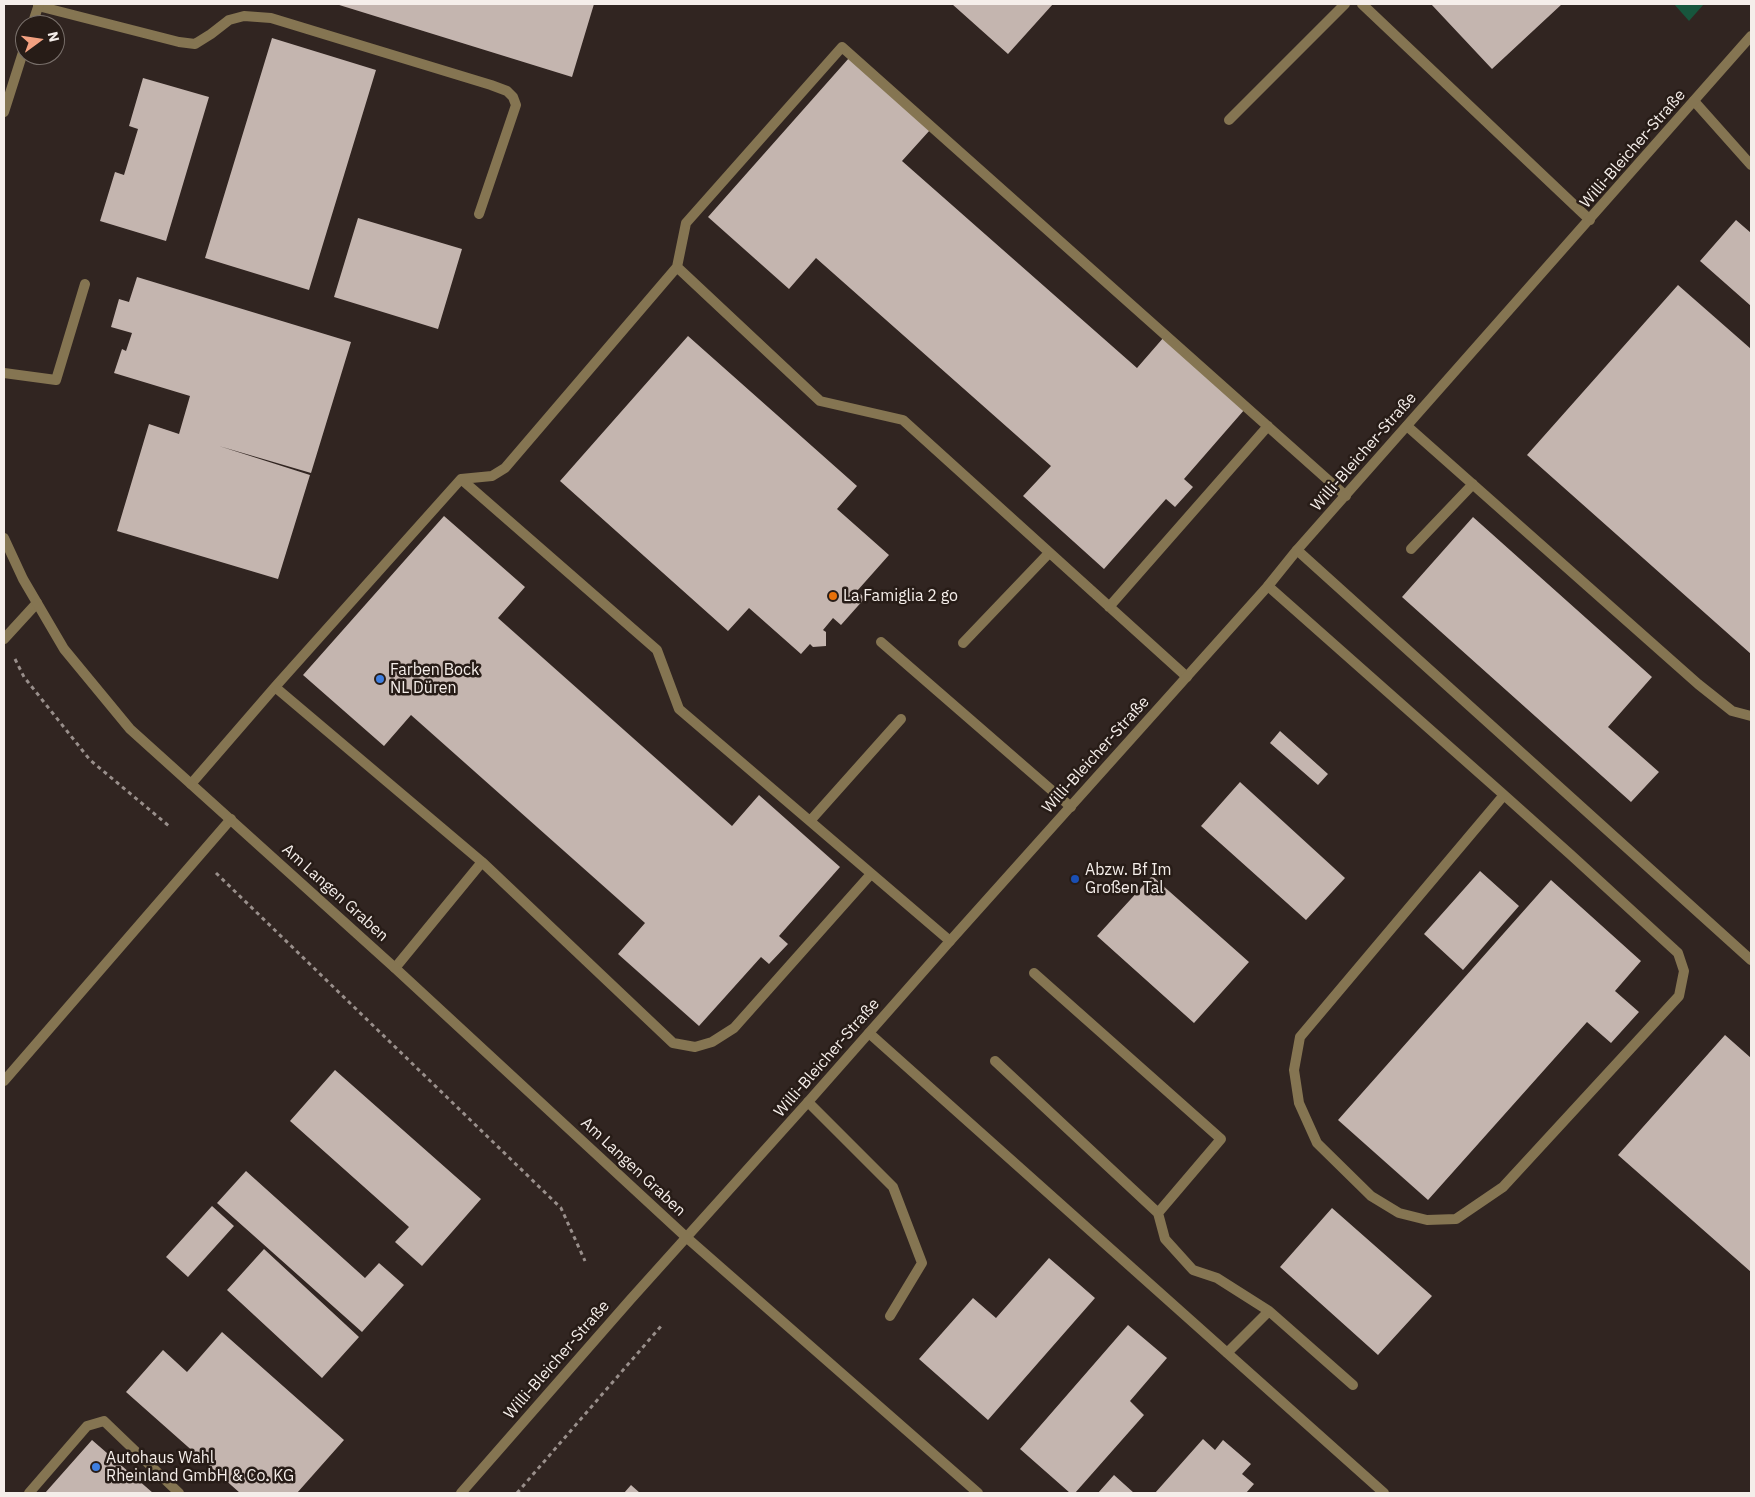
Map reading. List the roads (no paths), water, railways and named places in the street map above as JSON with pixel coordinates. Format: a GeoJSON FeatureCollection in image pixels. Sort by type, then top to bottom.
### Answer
{"type":"FeatureCollection","features":[{"type":"Feature","properties":{"kind":"street"},"geometry":{"type":"LineString","coordinates":[[1229,120],[1345,4]]}},
{"type":"Feature","properties":{"kind":"street"},"geometry":{"type":"LineString","coordinates":[[1362,4],[1590,220]]}},
{"type":"Feature","properties":{"kind":"street"},"geometry":{"type":"LineString","coordinates":[[38,5],[170,40],[195,44],[229,20],[244,16],[271,18],[507,91],[516,105],[479,214]]}},
{"type":"Feature","properties":{"kind":"street","name":"Willi-Bleicher-Straße"},"geometry":{"type":"LineString","coordinates":[[461,1493],[686,1237],[1268,586],[1751,36]]}},
{"type":"Feature","properties":{"kind":"street"},"geometry":{"type":"LineString","coordinates":[[191,784],[274,687],[461,479],[492,476],[505,468],[677,266],[686,223],[842,48],[1346,496]]}},
{"type":"Feature","properties":{"kind":"street"},"geometry":{"type":"LineString","coordinates":[[4,112],[19,65]]}},
{"type":"Feature","properties":{"kind":"street"},"geometry":{"type":"LineString","coordinates":[[1694,101],[1751,165]]}},
{"type":"Feature","properties":{"kind":"street"},"geometry":{"type":"LineString","coordinates":[[677,266],[820,401],[903,420],[1187,677]]}},
{"type":"Feature","properties":{"kind":"street"},"geometry":{"type":"LineString","coordinates":[[4,373],[56,380],[85,284]]}},
{"type":"Feature","properties":{"kind":"street"},"geometry":{"type":"LineString","coordinates":[[1109,608],[1268,426]]}},
{"type":"Feature","properties":{"kind":"street"},"geometry":{"type":"LineString","coordinates":[[1407,426],[1698,684],[1732,711],[1751,716]]}},
{"type":"Feature","properties":{"kind":"street"},"geometry":{"type":"LineString","coordinates":[[461,479],[657,650],[679,709],[950,941]]}},
{"type":"Feature","properties":{"kind":"street"},"geometry":{"type":"LineString","coordinates":[[1411,549],[1473,484]]}},
{"type":"Feature","properties":{"kind":"street","name":"Am Langen Graben"},"geometry":{"type":"LineString","coordinates":[[4,538],[22,579],[64,649],[130,730],[395,968],[686,1237],[978,1493]]}},
{"type":"Feature","properties":{"kind":"street"},"geometry":{"type":"LineString","coordinates":[[1298,550],[1751,960]]}},
{"type":"Feature","properties":{"kind":"street"},"geometry":{"type":"LineString","coordinates":[[963,643],[1049,553]]}},
{"type":"Feature","properties":{"kind":"street"},"geometry":{"type":"LineString","coordinates":[[1268,586],[1504,795],[1678,953],[1684,971],[1678,996],[1503,1187],[1456,1220],[1427,1220],[1399,1213],[1371,1196],[1317,1143],[1299,1104],[1294,1070],[1300,1037],[1504,795]]}},
{"type":"Feature","properties":{"kind":"street"},"geometry":{"type":"LineString","coordinates":[[4,639],[37,603]]}},
{"type":"Feature","properties":{"kind":"street"},"geometry":{"type":"LineString","coordinates":[[881,642],[1071,806]]}},
{"type":"Feature","properties":{"kind":"street"},"geometry":{"type":"LineString","coordinates":[[274,687],[482,862],[673,1043],[695,1047],[712,1042],[734,1028],[871,874]]}},
{"type":"Feature","properties":{"kind":"street"},"geometry":{"type":"LineString","coordinates":[[810,821],[901,719]]}},
{"type":"Feature","properties":{"kind":"street"},"geometry":{"type":"LineString","coordinates":[[4,1081],[9,1068],[231,819]]}},
{"type":"Feature","properties":{"kind":"street"},"geometry":{"type":"LineString","coordinates":[[395,968],[482,862]]}},
{"type":"Feature","properties":{"kind":"street"},"geometry":{"type":"LineString","coordinates":[[1034,973],[1221,1139],[1158,1213]]}},
{"type":"Feature","properties":{"kind":"street"},"geometry":{"type":"LineString","coordinates":[[869,1033],[1384,1493]]}},
{"type":"Feature","properties":{"kind":"street"},"geometry":{"type":"LineString","coordinates":[[995,1061],[1158,1213],[1165,1239],[1193,1270],[1217,1278],[1269,1311],[1353,1385]]}},
{"type":"Feature","properties":{"kind":"street"},"geometry":{"type":"LineString","coordinates":[[808,1102],[893,1187],[922,1262],[890,1316]]}},
{"type":"Feature","properties":{"kind":"street"},"geometry":{"type":"LineString","coordinates":[[1227,1353],[1269,1311]]}},
{"type":"Feature","properties":{"kind":"street"},"geometry":{"type":"LineString","coordinates":[[30,1493],[87,1426],[104,1421],[179,1493]]}},
{"type":"Feature","properties":{"kind":"place","name":"La Famiglia 2 go"},"geometry":{"type":"Point","coordinates":[833,596]}},
{"type":"Feature","properties":{"kind":"place","name":"Farben Bock NL Düren"},"geometry":{"type":"Point","coordinates":[380,679]}},
{"type":"Feature","properties":{"kind":"place","name":"Abzw. Bf Im Großen Tal"},"geometry":{"type":"Point","coordinates":[1075,879]}},
{"type":"Feature","properties":{"kind":"place","name":"Autohaus Wahl Rheinland GmbH & Co. KG"},"geometry":{"type":"Point","coordinates":[96,1467]}}]}
